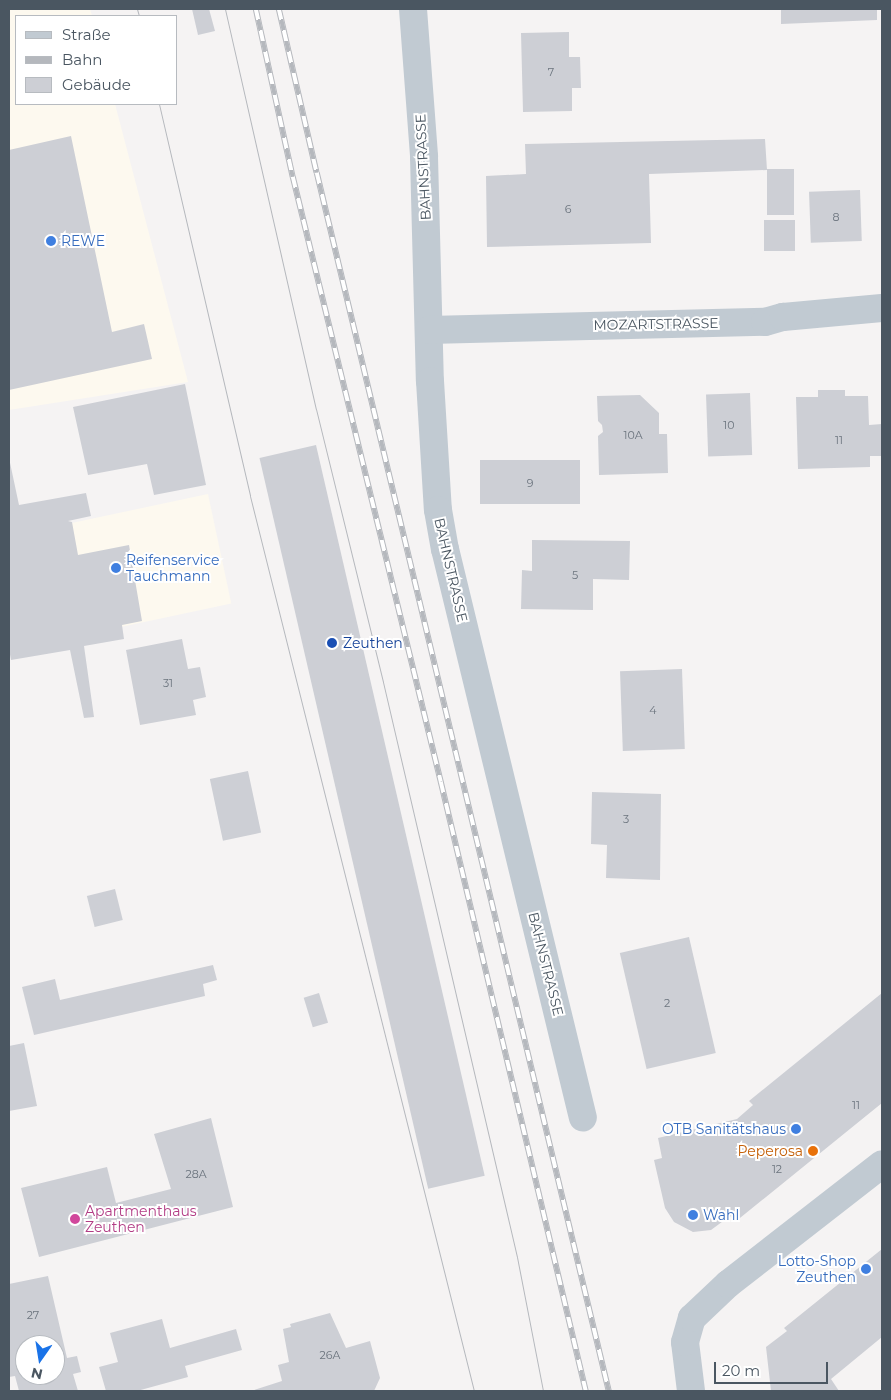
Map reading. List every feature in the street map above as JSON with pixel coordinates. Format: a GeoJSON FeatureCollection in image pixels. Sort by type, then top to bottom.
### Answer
{"type":"FeatureCollection","features":[{"type":"Feature","properties":{"kind":"street","name":"BAHNSTRASSE"},"geometry":{"type":"LineString","coordinates":[[413,9],[424,157],[429,330],[438,510],[445,549],[583,1118]]}},
{"type":"Feature","properties":{"kind":"street","name":"MOZARTSTRASSE"},"geometry":{"type":"LineString","coordinates":[[429,330],[765,322],[783,317],[882,308]]}},
{"type":"Feature","properties":{"kind":"street"},"geometry":{"type":"LineString","coordinates":[[691,1391],[685,1342],[692,1318],[728,1284],[882,1164]]}},
{"type":"Feature","properties":{"kind":"shaded area"},"geometry":{"type":"Polygon","coordinates":[[[9,9],[90,9],[92,15],[15,15],[15,105],[115,105],[188,382],[9,410],[9,9]]]}},
{"type":"Feature","properties":{"kind":"shaded area","name":"Reifenservice Tauchmann"},"geometry":{"type":"Polygon","coordinates":[[[208,494],[231,604],[33,646],[9,536],[208,494]]]}},
{"type":"Feature","properties":{"kind":"building"},"geometry":{"type":"Polygon","coordinates":[[[192,9],[209,9],[215,31],[198,35],[192,9]]]}},
{"type":"Feature","properties":{"kind":"building"},"geometry":{"type":"Polygon","coordinates":[[[781,9],[877,9],[877,20],[781,24],[781,9]]]}},
{"type":"Feature","properties":{"kind":"building"},"geometry":{"type":"Polygon","coordinates":[[[569,32],[569,57],[580,57],[581,88],[572,88],[572,111],[523,112],[521,33],[569,32]]]}},
{"type":"Feature","properties":{"kind":"building","name":"REWE"},"geometry":{"type":"Polygon","coordinates":[[[71,136],[112,332],[144,324],[152,359],[9,390],[9,150],[71,136]]]}},
{"type":"Feature","properties":{"kind":"building"},"geometry":{"type":"Polygon","coordinates":[[[765,139],[767,170],[649,174],[651,243],[487,247],[486,176],[526,174],[525,144],[765,139]]]}},
{"type":"Feature","properties":{"kind":"building"},"geometry":{"type":"Polygon","coordinates":[[[767,169],[794,169],[794,215],[767,215],[767,169]]]}},
{"type":"Feature","properties":{"kind":"building"},"geometry":{"type":"Polygon","coordinates":[[[860,190],[862,241],[811,243],[809,192],[860,190]]]}},
{"type":"Feature","properties":{"kind":"building"},"geometry":{"type":"Polygon","coordinates":[[[764,220],[795,220],[795,251],[764,251],[764,220]]]}},
{"type":"Feature","properties":{"kind":"building"},"geometry":{"type":"Polygon","coordinates":[[[185,384],[206,485],[154,495],[147,464],[88,475],[73,407],[185,384]]]}},
{"type":"Feature","properties":{"kind":"building"},"geometry":{"type":"Polygon","coordinates":[[[818,390],[845,390],[845,396],[868,396],[869,425],[882,424],[882,456],[870,456],[870,467],[798,469],[796,397],[818,397],[818,390]]]}},
{"type":"Feature","properties":{"kind":"building"},"geometry":{"type":"Polygon","coordinates":[[[750,393],[752,455],[708,456],[706,395],[750,393]]]}},
{"type":"Feature","properties":{"kind":"building"},"geometry":{"type":"Polygon","coordinates":[[[640,395],[659,413],[659,434],[667,434],[668,473],[599,475],[598,436],[603,432],[602,425],[598,421],[597,396],[640,395]]]}},
{"type":"Feature","properties":{"kind":"building"},"geometry":{"type":"Polygon","coordinates":[[[316,445],[485,1176],[428,1189],[259,458],[316,445]]]}},
{"type":"Feature","properties":{"kind":"building"},"geometry":{"type":"Polygon","coordinates":[[[9,458],[19,505],[86,493],[91,516],[68,521],[72,522],[78,555],[129,545],[142,621],[122,625],[124,639],[84,646],[94,717],[84,718],[70,650],[11,660],[9,649],[9,458]]]}},
{"type":"Feature","properties":{"kind":"building"},"geometry":{"type":"Polygon","coordinates":[[[480,460],[580,460],[580,504],[480,504],[480,460]]]}},
{"type":"Feature","properties":{"kind":"building"},"geometry":{"type":"Polygon","coordinates":[[[532,540],[630,541],[629,580],[593,579],[593,610],[521,609],[522,570],[532,571],[532,540]]]}},
{"type":"Feature","properties":{"kind":"building"},"geometry":{"type":"Polygon","coordinates":[[[182,639],[188,669],[200,667],[206,697],[193,700],[196,715],[140,725],[126,650],[182,639]]]}},
{"type":"Feature","properties":{"kind":"building"},"geometry":{"type":"Polygon","coordinates":[[[682,669],[685,749],[623,751],[620,671],[682,669]]]}},
{"type":"Feature","properties":{"kind":"building"},"geometry":{"type":"Polygon","coordinates":[[[248,771],[261,833],[223,841],[210,779],[248,771]]]}},
{"type":"Feature","properties":{"kind":"building"},"geometry":{"type":"Polygon","coordinates":[[[592,792],[661,794],[660,880],[606,878],[607,845],[591,844],[592,792]]]}},
{"type":"Feature","properties":{"kind":"building"},"geometry":{"type":"Polygon","coordinates":[[[115,889],[123,920],[95,927],[87,896],[115,889]]]}},
{"type":"Feature","properties":{"kind":"building"},"geometry":{"type":"Polygon","coordinates":[[[689,937],[716,1053],[647,1069],[620,953],[689,937]]]}},
{"type":"Feature","properties":{"kind":"building"},"geometry":{"type":"Polygon","coordinates":[[[213,965],[217,980],[203,984],[205,996],[34,1035],[22,987],[55,979],[60,1000],[213,965]]]}},
{"type":"Feature","properties":{"kind":"building"},"geometry":{"type":"Polygon","coordinates":[[[319,993],[328,1023],[313,1027],[304,998],[319,993]]]}},
{"type":"Feature","properties":{"kind":"building"},"geometry":{"type":"Polygon","coordinates":[[[882,993],[882,1103],[735,1222],[730,1216],[711,1230],[693,1232],[674,1222],[665,1208],[654,1160],[662,1158],[658,1138],[737,1119],[753,1105],[749,1101],[882,993]]]}},
{"type":"Feature","properties":{"kind":"building"},"geometry":{"type":"Polygon","coordinates":[[[24,1043],[37,1106],[9,1111],[9,1046],[24,1043]]]}},
{"type":"Feature","properties":{"kind":"building"},"geometry":{"type":"Polygon","coordinates":[[[211,1118],[233,1207],[39,1257],[21,1188],[107,1167],[116,1203],[171,1189],[154,1134],[211,1118]]]}},
{"type":"Feature","properties":{"kind":"building"},"geometry":{"type":"Polygon","coordinates":[[[882,1249],[882,1337],[831,1379],[839,1391],[771,1391],[766,1347],[787,1331],[784,1328],[882,1249]]]}},
{"type":"Feature","properties":{"kind":"building"},"geometry":{"type":"Polygon","coordinates":[[[48,1276],[62,1335],[15,1335],[15,1376],[9,1377],[9,1284],[48,1276]]]}},
{"type":"Feature","properties":{"kind":"building"},"geometry":{"type":"Polygon","coordinates":[[[330,1313],[346,1348],[370,1341],[380,1378],[374,1391],[251,1391],[282,1381],[278,1365],[289,1362],[283,1329],[291,1327],[290,1324],[330,1313]]]}},
{"type":"Feature","properties":{"kind":"building"},"geometry":{"type":"Polygon","coordinates":[[[162,1319],[170,1348],[236,1329],[242,1350],[185,1366],[188,1377],[137,1391],[106,1391],[99,1367],[118,1362],[110,1333],[162,1319]]]}},
{"type":"Feature","properties":{"kind":"building"},"geometry":{"type":"Polygon","coordinates":[[[65,1349],[67,1358],[77,1356],[81,1372],[73,1374],[78,1391],[19,1391],[17,1385],[65,1385],[65,1349]]]}},
{"type":"Feature","properties":{"kind":"tram line"},"geometry":{"type":"LineString","coordinates":[[137,9],[139,15]]}},
{"type":"Feature","properties":{"kind":"tram line"},"geometry":{"type":"LineString","coordinates":[[225,9],[316,409],[383,682],[517,1257],[543,1391]]}},
{"type":"Feature","properties":{"kind":"tram line"},"geometry":{"type":"LineString","coordinates":[[159,105],[250,496],[474,1391]]}},
{"type":"Feature","properties":{"kind":"railway"},"geometry":{"type":"LineString","coordinates":[[256,9],[293,177],[441,782],[586,1391]]}},
{"type":"Feature","properties":{"kind":"railway"},"geometry":{"type":"LineString","coordinates":[[279,9],[609,1391]]}},
{"type":"Feature","properties":{"kind":"place","name":"REWE"},"geometry":{"type":"Point","coordinates":[51,241]}},
{"type":"Feature","properties":{"kind":"place","name":"Reifenservice Tauchmann"},"geometry":{"type":"Point","coordinates":[116,568]}},
{"type":"Feature","properties":{"kind":"place","name":"Zeuthen"},"geometry":{"type":"Point","coordinates":[332,643]}},
{"type":"Feature","properties":{"kind":"place","name":"OTB Sanitätshaus"},"geometry":{"type":"Point","coordinates":[796,1129]}},
{"type":"Feature","properties":{"kind":"place","name":"Peperosa"},"geometry":{"type":"Point","coordinates":[813,1151]}},
{"type":"Feature","properties":{"kind":"place","name":"Wahl"},"geometry":{"type":"Point","coordinates":[693,1215]}},
{"type":"Feature","properties":{"kind":"place","name":"Apartmenthaus Zeuthen"},"geometry":{"type":"Point","coordinates":[75,1219]}},
{"type":"Feature","properties":{"kind":"place","name":"Lotto-Shop Zeuthen"},"geometry":{"type":"Point","coordinates":[866,1269]}}]}
